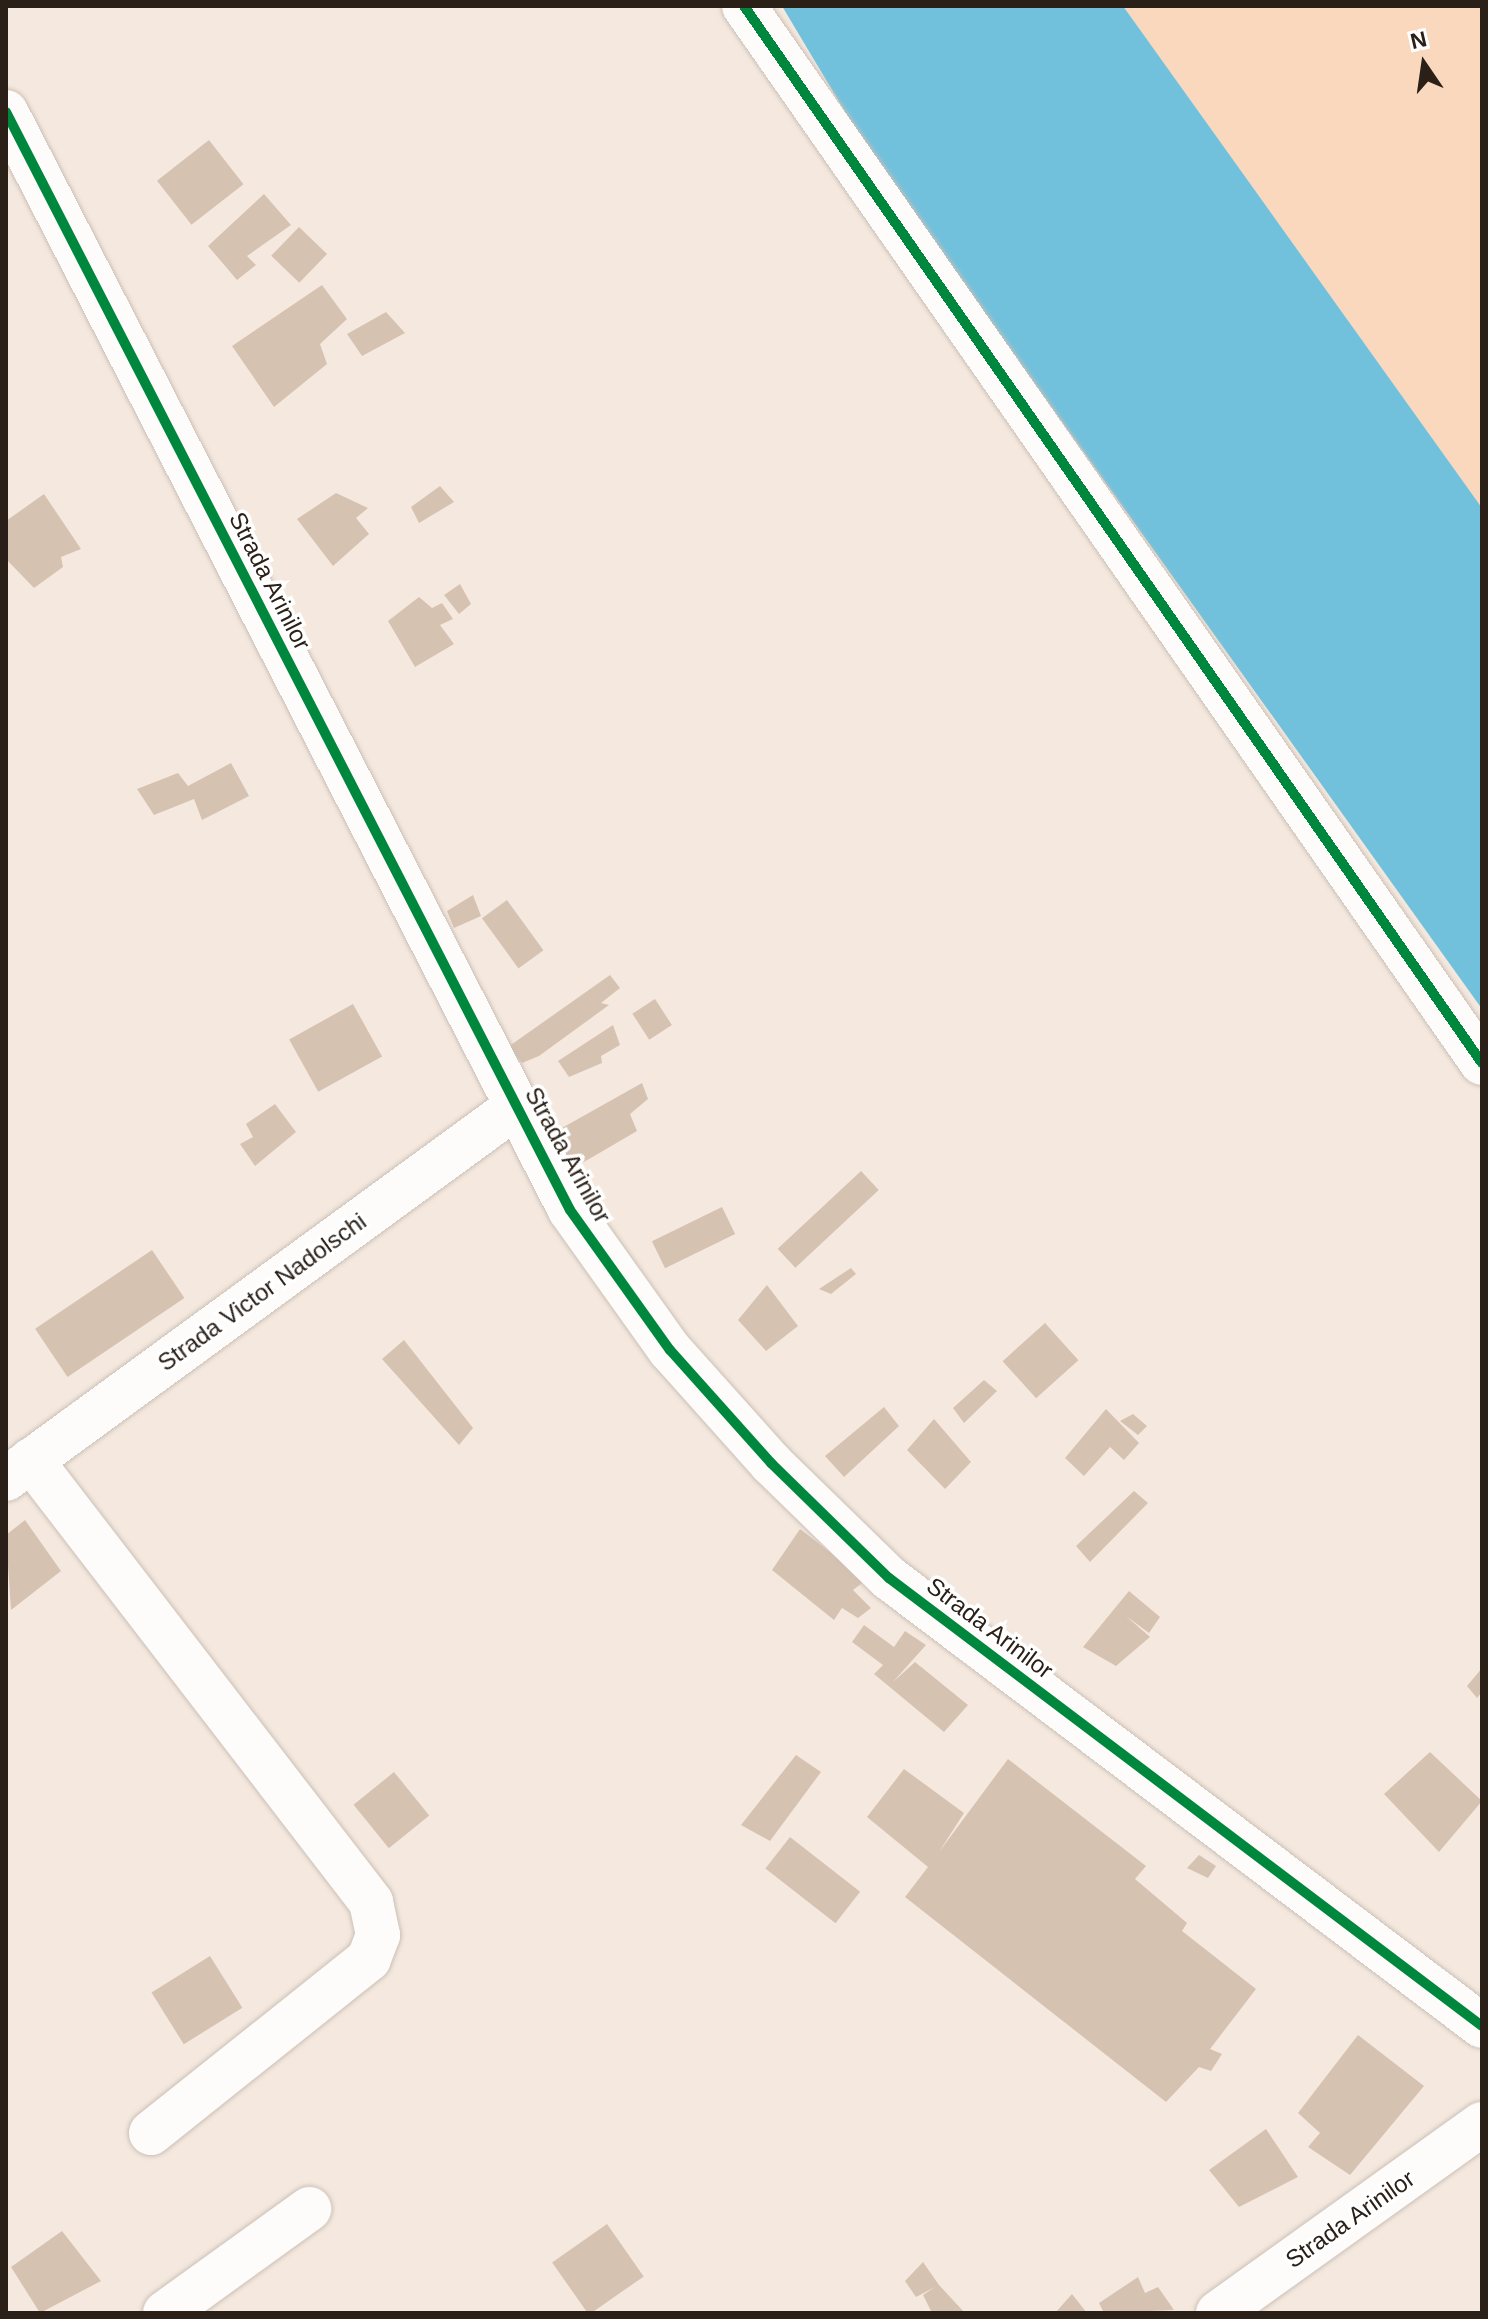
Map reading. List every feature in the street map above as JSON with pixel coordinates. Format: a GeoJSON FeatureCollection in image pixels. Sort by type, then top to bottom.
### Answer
{"type":"FeatureCollection","features":[{"type":"Feature","properties":{"kind":"street"},"geometry":{"type":"LineString","coordinates":[[744,6],[1482,1063]]}},
{"type":"Feature","properties":{"kind":"street","name":"Strada Arinilor"},"geometry":{"type":"LineString","coordinates":[[6,112],[570,1210],[670,1350],[771,1463],[889,1578],[1482,2026]]}},
{"type":"Feature","properties":{"kind":"street","name":"Strada Victor Nadolschi"},"geometry":{"type":"LineString","coordinates":[[19,1470],[517,1106]]}},
{"type":"Feature","properties":{"kind":"street"},"geometry":{"type":"LineString","coordinates":[[19,1470],[371,1902],[378,1935],[369,1959],[151,2133]]}},
{"type":"Feature","properties":{"kind":"street","name":"Strada Arinilor"},"geometry":{"type":"LineString","coordinates":[[1218,2313],[1482,2124]]}},
{"type":"Feature","properties":{"kind":"street"},"geometry":{"type":"LineString","coordinates":[[165,2313],[309,2209]]}},
{"type":"Feature","properties":{"kind":"shaded area"},"geometry":{"type":"Polygon","coordinates":[[[1123,6],[1482,6],[1482,508],[1123,6]]]}},
{"type":"Feature","properties":{"kind":"water"},"geometry":{"type":"Polygon","coordinates":[[[782,6],[1123,6],[1482,508],[1482,1009],[869,152],[782,6]]]}},
{"type":"Feature","properties":{"kind":"building"},"geometry":{"type":"Polygon","coordinates":[[[209,140],[243,184],[191,225],[157,181],[209,140]]]}},
{"type":"Feature","properties":{"kind":"building"},"geometry":{"type":"Polygon","coordinates":[[[264,194],[291,225],[247,256],[256,265],[237,280],[208,246],[264,194]]]}},
{"type":"Feature","properties":{"kind":"building"},"geometry":{"type":"Polygon","coordinates":[[[299,227],[327,254],[299,283],[271,256],[299,227]]]}},
{"type":"Feature","properties":{"kind":"building"},"geometry":{"type":"Polygon","coordinates":[[[322,285],[347,319],[320,344],[327,364],[274,407],[232,346],[322,285]]]}},
{"type":"Feature","properties":{"kind":"building"},"geometry":{"type":"Polygon","coordinates":[[[386,312],[405,333],[362,356],[347,334],[386,312]]]}},
{"type":"Feature","properties":{"kind":"building"},"geometry":{"type":"Polygon","coordinates":[[[440,486],[454,502],[419,523],[411,507],[440,486]]]}},
{"type":"Feature","properties":{"kind":"building"},"geometry":{"type":"Polygon","coordinates":[[[336,493],[368,508],[356,518],[369,534],[333,566],[297,519],[336,493]]]}},
{"type":"Feature","properties":{"kind":"building"},"geometry":{"type":"Polygon","coordinates":[[[44,494],[81,549],[61,557],[63,567],[34,588],[6,559],[6,521],[44,494]]]}},
{"type":"Feature","properties":{"kind":"building"},"geometry":{"type":"Polygon","coordinates":[[[460,584],[471,604],[459,614],[444,595],[460,584]]]}},
{"type":"Feature","properties":{"kind":"building"},"geometry":{"type":"Polygon","coordinates":[[[419,597],[432,608],[442,603],[453,619],[440,625],[454,644],[415,667],[388,621],[419,597]]]}},
{"type":"Feature","properties":{"kind":"building"},"geometry":{"type":"Polygon","coordinates":[[[231,763],[249,796],[202,820],[194,799],[154,815],[137,789],[178,773],[188,786],[231,763]]]}},
{"type":"Feature","properties":{"kind":"building"},"geometry":{"type":"Polygon","coordinates":[[[473,895],[481,916],[454,928],[447,911],[473,895]]]}},
{"type":"Feature","properties":{"kind":"building"},"geometry":{"type":"Polygon","coordinates":[[[507,900],[543,950],[518,968],[482,918],[507,900]]]}},
{"type":"Feature","properties":{"kind":"building"},"geometry":{"type":"Polygon","coordinates":[[[610,975],[620,988],[601,1003],[609,1005],[539,1056],[522,1063],[508,1047],[610,975]]]}},
{"type":"Feature","properties":{"kind":"building"},"geometry":{"type":"Polygon","coordinates":[[[655,999],[672,1025],[649,1040],[632,1014],[655,999]]]}},
{"type":"Feature","properties":{"kind":"building"},"geometry":{"type":"Polygon","coordinates":[[[353,1004],[382,1056],[318,1092],[289,1039],[353,1004]]]}},
{"type":"Feature","properties":{"kind":"building"},"geometry":{"type":"Polygon","coordinates":[[[613,1025],[620,1045],[601,1056],[602,1063],[569,1077],[558,1061],[613,1025]]]}},
{"type":"Feature","properties":{"kind":"building"},"geometry":{"type":"Polygon","coordinates":[[[642,1083],[648,1099],[630,1114],[637,1131],[572,1169],[553,1133],[642,1083]]]}},
{"type":"Feature","properties":{"kind":"building"},"geometry":{"type":"Polygon","coordinates":[[[275,1104],[296,1132],[255,1166],[240,1144],[253,1137],[246,1124],[275,1104]]]}},
{"type":"Feature","properties":{"kind":"building"},"geometry":{"type":"Polygon","coordinates":[[[861,1171],[879,1190],[795,1268],[778,1249],[861,1171]]]}},
{"type":"Feature","properties":{"kind":"building"},"geometry":{"type":"Polygon","coordinates":[[[722,1207],[735,1234],[665,1268],[652,1241],[722,1207]]]}},
{"type":"Feature","properties":{"kind":"building"},"geometry":{"type":"Polygon","coordinates":[[[152,1250],[184,1298],[68,1377],[35,1329],[152,1250]]]}},
{"type":"Feature","properties":{"kind":"building"},"geometry":{"type":"Polygon","coordinates":[[[851,1268],[856,1274],[831,1294],[819,1289],[851,1268]]]}},
{"type":"Feature","properties":{"kind":"building"},"geometry":{"type":"Polygon","coordinates":[[[767,1285],[798,1326],[766,1351],[738,1320],[767,1285]]]}},
{"type":"Feature","properties":{"kind":"building"},"geometry":{"type":"Polygon","coordinates":[[[1045,1323],[1078,1360],[1036,1398],[1003,1361],[1045,1323]]]}},
{"type":"Feature","properties":{"kind":"building"},"geometry":{"type":"Polygon","coordinates":[[[404,1340],[473,1428],[459,1445],[382,1359],[404,1340]]]}},
{"type":"Feature","properties":{"kind":"building"},"geometry":{"type":"Polygon","coordinates":[[[984,1380],[997,1391],[964,1423],[953,1408],[984,1380]]]}},
{"type":"Feature","properties":{"kind":"building"},"geometry":{"type":"Polygon","coordinates":[[[884,1407],[899,1426],[844,1477],[825,1456],[884,1407]]]}},
{"type":"Feature","properties":{"kind":"building"},"geometry":{"type":"Polygon","coordinates":[[[1106,1409],[1139,1443],[1124,1460],[1110,1447],[1084,1476],[1065,1458],[1106,1409]]]}},
{"type":"Feature","properties":{"kind":"building"},"geometry":{"type":"Polygon","coordinates":[[[1133,1414],[1147,1426],[1138,1435],[1120,1421],[1133,1414]]]}},
{"type":"Feature","properties":{"kind":"building"},"geometry":{"type":"Polygon","coordinates":[[[934,1419],[971,1462],[945,1489],[907,1450],[934,1419]]]}},
{"type":"Feature","properties":{"kind":"building"},"geometry":{"type":"Polygon","coordinates":[[[1134,1491],[1148,1503],[1090,1562],[1076,1546],[1134,1491]]]}},
{"type":"Feature","properties":{"kind":"building"},"geometry":{"type":"Polygon","coordinates":[[[25,1520],[61,1571],[11,1610],[6,1535],[25,1520]]]}},
{"type":"Feature","properties":{"kind":"building"},"geometry":{"type":"Polygon","coordinates":[[[800,1529],[866,1580],[853,1590],[871,1608],[858,1618],[842,1608],[834,1620],[772,1570],[800,1529]]]}},
{"type":"Feature","properties":{"kind":"building"},"geometry":{"type":"Polygon","coordinates":[[[1129,1591],[1160,1617],[1149,1633],[1126,1616],[1150,1637],[1116,1666],[1083,1647],[1129,1591]]]}},
{"type":"Feature","properties":{"kind":"building"},"geometry":{"type":"Polygon","coordinates":[[[864,1625],[894,1647],[905,1631],[926,1645],[893,1682],[915,1662],[968,1705],[944,1732],[874,1674],[883,1665],[852,1642],[864,1625]]]}},
{"type":"Feature","properties":{"kind":"building"},"geometry":{"type":"Polygon","coordinates":[[[1482,1668],[1482,1692],[1477,1698],[1467,1686],[1482,1668]]]}},
{"type":"Feature","properties":{"kind":"building"},"geometry":{"type":"Polygon","coordinates":[[[1430,1752],[1482,1801],[1439,1852],[1384,1794],[1430,1752]]]}},
{"type":"Feature","properties":{"kind":"building"},"geometry":{"type":"Polygon","coordinates":[[[796,1755],[821,1772],[770,1841],[741,1825],[796,1755]]]}},
{"type":"Feature","properties":{"kind":"building"},"geometry":{"type":"Polygon","coordinates":[[[1008,1759],[1146,1866],[1135,1879],[1187,1923],[1182,1931],[1256,1989],[1210,2049],[1222,2054],[1211,2071],[1199,2067],[1166,2102],[905,1897],[928,1867],[867,1817],[904,1769],[964,1813],[939,1852],[1008,1759]]]}},
{"type":"Feature","properties":{"kind":"building"},"geometry":{"type":"Polygon","coordinates":[[[394,1772],[429,1816],[389,1848],[354,1805],[394,1772]]]}},
{"type":"Feature","properties":{"kind":"building"},"geometry":{"type":"Polygon","coordinates":[[[790,1837],[860,1892],[836,1923],[765,1869],[790,1837]]]}},
{"type":"Feature","properties":{"kind":"building"},"geometry":{"type":"Polygon","coordinates":[[[1199,1855],[1216,1866],[1208,1878],[1187,1868],[1199,1855]]]}},
{"type":"Feature","properties":{"kind":"building"},"geometry":{"type":"Polygon","coordinates":[[[210,1956],[242,2008],[184,2044],[151,1993],[210,1956]]]}},
{"type":"Feature","properties":{"kind":"building"},"geometry":{"type":"Polygon","coordinates":[[[1358,2035],[1424,2086],[1350,2175],[1308,2147],[1320,2133],[1298,2113],[1358,2035]]]}},
{"type":"Feature","properties":{"kind":"building"},"geometry":{"type":"Polygon","coordinates":[[[1266,2129],[1298,2177],[1239,2207],[1209,2170],[1266,2129]]]}},
{"type":"Feature","properties":{"kind":"building"},"geometry":{"type":"Polygon","coordinates":[[[607,2224],[644,2276],[588,2313],[552,2262],[607,2224]]]}},
{"type":"Feature","properties":{"kind":"building"},"geometry":{"type":"Polygon","coordinates":[[[62,2231],[101,2281],[40,2313],[11,2267],[62,2231]]]}},
{"type":"Feature","properties":{"kind":"building"},"geometry":{"type":"Polygon","coordinates":[[[923,2262],[965,2313],[932,2313],[923,2295],[935,2287],[916,2297],[905,2281],[923,2262]]]}},
{"type":"Feature","properties":{"kind":"building"},"geometry":{"type":"Polygon","coordinates":[[[1138,2277],[1145,2293],[1158,2287],[1174,2310],[1104,2313],[1099,2303],[1138,2277]]]}},
{"type":"Feature","properties":{"kind":"building"},"geometry":{"type":"Polygon","coordinates":[[[1072,2294],[1087,2313],[1055,2313],[1072,2294]]]}},
{"type":"Feature","properties":{"kind":"cycle path"},"geometry":{"type":"LineString","coordinates":[[744,6],[1482,1063]]}},
{"type":"Feature","properties":{"kind":"cycle path"},"geometry":{"type":"LineString","coordinates":[[6,112],[570,1210],[670,1350],[771,1463],[889,1578],[1482,2026]]}}]}
